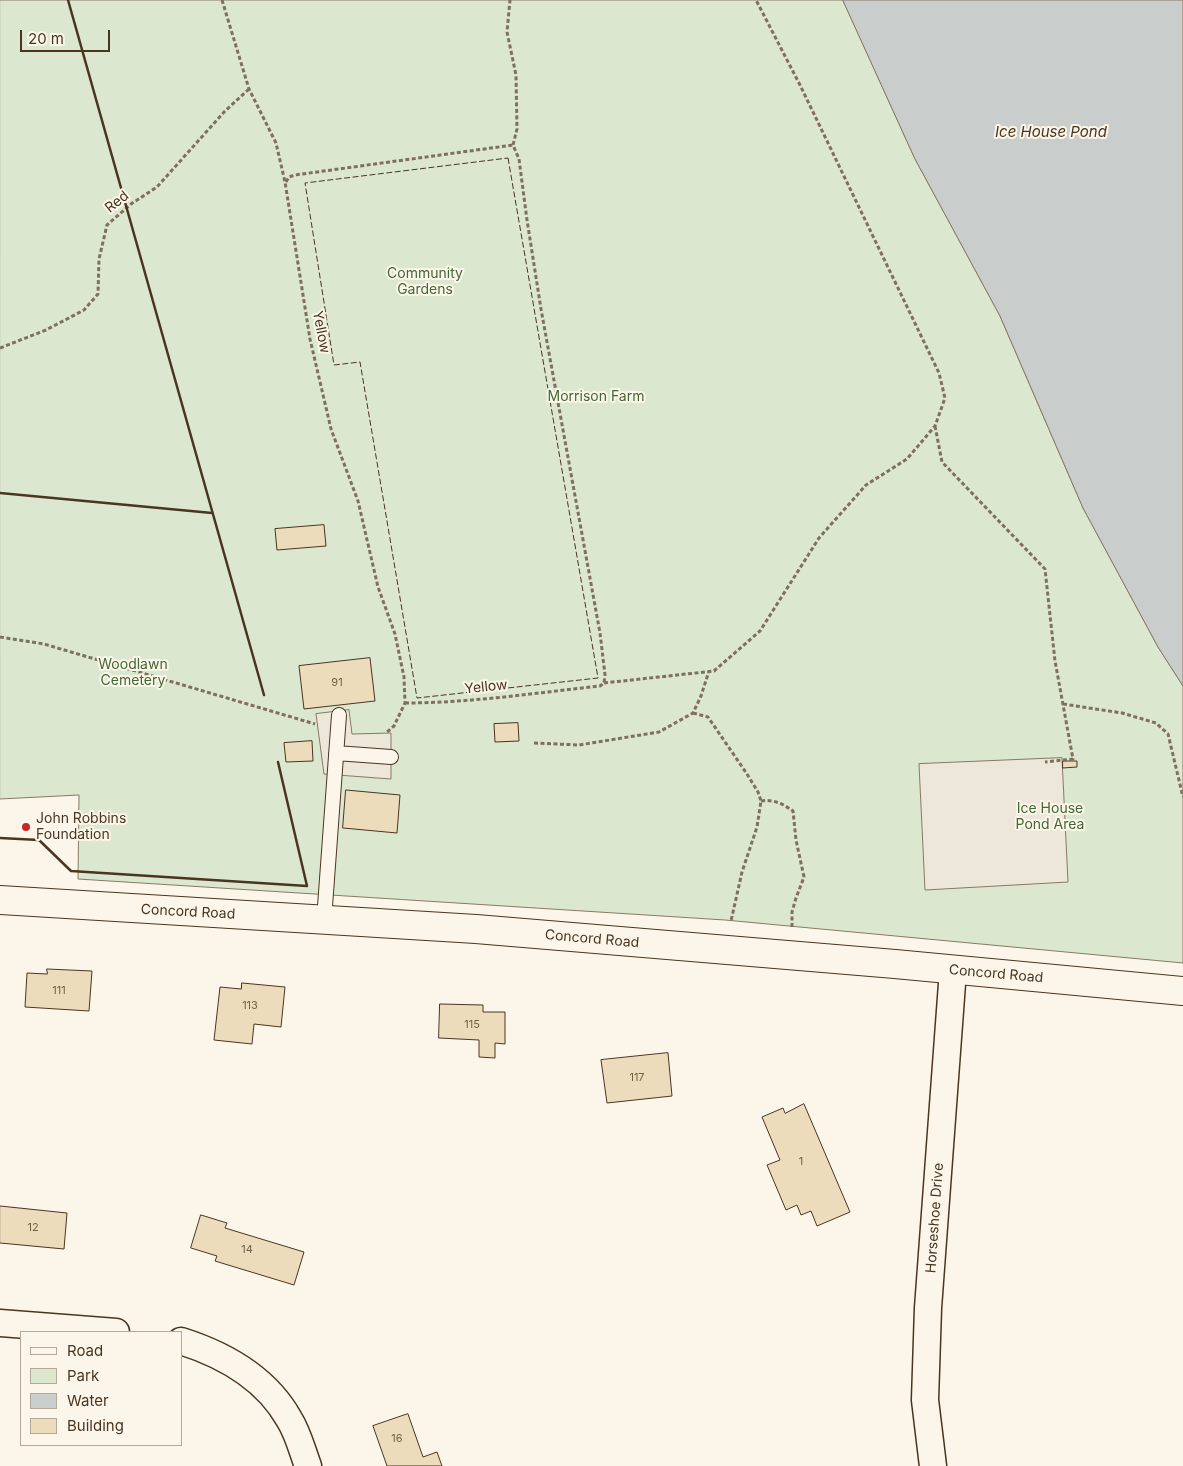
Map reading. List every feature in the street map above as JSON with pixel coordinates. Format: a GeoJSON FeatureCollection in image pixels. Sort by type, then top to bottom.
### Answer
{"type":"FeatureCollection","features":[{"type":"Feature","properties":{"kind":"street","name":"Concord Road"},"geometry":{"type":"LineString","coordinates":[[0,900],[485,930],[1183,991]]}},
{"type":"Feature","properties":{"kind":"street","name":"Horseshoe Drive"},"geometry":{"type":"LineString","coordinates":[[933,1466],[925,1400],[928,1308],[953,970]]}},
{"type":"Feature","properties":{"kind":"street"},"geometry":{"type":"LineString","coordinates":[[0,1322],[104,1331]]}},
{"type":"Feature","properties":{"kind":"street"},"geometry":{"type":"LineString","coordinates":[[182,1341],[221,1356],[252,1376],[289,1418],[308,1466]]}},
{"type":"Feature","properties":{"kind":"lane"},"geometry":{"type":"LineString","coordinates":[[324,920],[339,715]]}},
{"type":"Feature","properties":{"kind":"lane"},"geometry":{"type":"LineString","coordinates":[[336,753],[391,757]]}},
{"type":"Feature","properties":{"kind":"path","name":"Yellow"},"geometry":{"type":"LineString","coordinates":[[222,0],[249,89],[276,143],[285,182],[310,339],[331,429],[358,501],[378,587],[395,634],[404,676],[405,703],[434,703],[518,695],[709,671]]}},
{"type":"Feature","properties":{"kind":"path"},"geometry":{"type":"LineString","coordinates":[[510,0],[507,32],[516,75],[517,120],[517,130],[513,145],[519,159],[543,319],[600,633],[605,675],[604,683]]}},
{"type":"Feature","properties":{"kind":"path"},"geometry":{"type":"LineString","coordinates":[[534,743],[579,745],[659,732],[693,713],[709,671],[714,671],[760,631],[819,538],[866,485],[907,459],[935,426],[945,398],[939,373],[800,85],[756,0]]}},
{"type":"Feature","properties":{"kind":"path","name":"Red"},"geometry":{"type":"LineString","coordinates":[[0,348],[46,330],[84,310],[98,294],[99,259],[107,225],[131,204],[158,187],[226,111],[249,89]]}},
{"type":"Feature","properties":{"kind":"path"},"geometry":{"type":"LineString","coordinates":[[285,182],[289,177],[295,175],[513,145]]}},
{"type":"Feature","properties":{"kind":"path"},"geometry":{"type":"LineString","coordinates":[[935,426],[942,462],[1045,569],[1054,661],[1073,758],[1045,762]]}},
{"type":"Feature","properties":{"kind":"path"},"geometry":{"type":"LineString","coordinates":[[0,636],[44,644],[338,730]]}},
{"type":"Feature","properties":{"kind":"path"},"geometry":{"type":"LineString","coordinates":[[365,756],[394,726],[405,703]]}},
{"type":"Feature","properties":{"kind":"path"},"geometry":{"type":"LineString","coordinates":[[1063,704],[1122,713],[1156,723],[1168,734],[1183,797]]}},
{"type":"Feature","properties":{"kind":"path"},"geometry":{"type":"LineString","coordinates":[[693,713],[708,717],[751,780],[761,801],[757,827],[742,872],[731,923]]}},
{"type":"Feature","properties":{"kind":"path"},"geometry":{"type":"LineString","coordinates":[[761,801],[770,800],[784,805],[793,811],[796,840],[804,877],[792,912],[792,937]]}},
{"type":"Feature","properties":{"kind":"green space","name":"Morrison Farm"},"geometry":{"type":"Polygon","coordinates":[[[0,0],[843,0],[915,159],[1000,316],[1083,508],[1158,647],[1183,686],[1183,963],[725,920],[78,879],[79,795],[0,799],[0,0]]]}},
{"type":"Feature","properties":{"kind":"shaded area"},"geometry":{"type":"Polygon","coordinates":[[[349,710],[352,734],[391,733],[391,779],[324,774],[316,714],[349,710]]]}},
{"type":"Feature","properties":{"kind":"shaded area"},"geometry":{"type":"Polygon","coordinates":[[[1062,758],[1068,882],[925,890],[919,764],[1062,758]]]}},
{"type":"Feature","properties":{"kind":"water","name":"Ice House Pond"},"geometry":{"type":"Polygon","coordinates":[[[843,0],[1183,0],[1183,686],[1158,647],[1083,508],[1000,316],[915,159],[843,0]]]}},
{"type":"Feature","properties":{"kind":"building"},"geometry":{"type":"Polygon","coordinates":[[[324,525],[326,546],[277,550],[275,529],[324,525]]]}},
{"type":"Feature","properties":{"kind":"building"},"geometry":{"type":"Polygon","coordinates":[[[370,658],[375,701],[304,709],[299,666],[370,658]]]}},
{"type":"Feature","properties":{"kind":"building"},"geometry":{"type":"Polygon","coordinates":[[[518,723],[519,741],[495,742],[494,724],[518,723]]]}},
{"type":"Feature","properties":{"kind":"building"},"geometry":{"type":"Polygon","coordinates":[[[312,741],[313,761],[286,762],[284,743],[312,741]]]}},
{"type":"Feature","properties":{"kind":"building"},"geometry":{"type":"Polygon","coordinates":[[[1063,761],[1077,761],[1077,767],[1063,768],[1063,761]]]}},
{"type":"Feature","properties":{"kind":"building"},"geometry":{"type":"Polygon","coordinates":[[[346,790],[400,795],[397,833],[343,828],[346,790]]]}},
{"type":"Feature","properties":{"kind":"building"},"geometry":{"type":"Polygon","coordinates":[[[47,969],[92,971],[89,1011],[25,1007],[27,973],[47,974],[47,969]]]}},
{"type":"Feature","properties":{"kind":"building"},"geometry":{"type":"Polygon","coordinates":[[[242,983],[285,987],[281,1027],[254,1024],[252,1044],[214,1040],[220,987],[241,989],[242,983]]]}},
{"type":"Feature","properties":{"kind":"building"},"geometry":{"type":"Polygon","coordinates":[[[440,1004],[483,1005],[483,1012],[505,1012],[505,1044],[495,1043],[495,1058],[479,1057],[479,1040],[439,1038],[440,1004]]]}},
{"type":"Feature","properties":{"kind":"building"},"geometry":{"type":"Polygon","coordinates":[[[668,1053],[672,1096],[607,1103],[601,1060],[668,1053]]]}},
{"type":"Feature","properties":{"kind":"building"},"geometry":{"type":"Polygon","coordinates":[[[804,1104],[850,1212],[817,1226],[811,1211],[801,1215],[797,1205],[786,1210],[767,1165],[780,1160],[762,1117],[783,1108],[785,1113],[804,1104]]]}},
{"type":"Feature","properties":{"kind":"building"},"geometry":{"type":"Polygon","coordinates":[[[0,1206],[67,1213],[64,1249],[0,1243],[0,1206]]]}},
{"type":"Feature","properties":{"kind":"building"},"geometry":{"type":"Polygon","coordinates":[[[201,1215],[227,1223],[225,1228],[304,1252],[294,1285],[215,1261],[217,1256],[191,1248],[201,1215]]]}},
{"type":"Feature","properties":{"kind":"building"},"geometry":{"type":"Polygon","coordinates":[[[408,1414],[423,1457],[437,1452],[442,1466],[387,1466],[373,1426],[408,1414]]]}},
{"type":"Feature","properties":{"kind":"fence"},"geometry":{"type":"LineString","coordinates":[[508,158],[598,678],[417,698],[360,362],[334,365],[305,183],[508,158]]}},
{"type":"Feature","properties":{"kind":"wall"},"geometry":{"type":"LineString","coordinates":[[68,0],[264,695]]}},
{"type":"Feature","properties":{"kind":"wall"},"geometry":{"type":"LineString","coordinates":[[0,493],[212,513]]}},
{"type":"Feature","properties":{"kind":"wall"},"geometry":{"type":"LineString","coordinates":[[0,838],[39,840],[71,871],[307,886],[278,762]]}},
{"type":"Feature","properties":{"kind":"place","name":"John Robbins Foundation"},"geometry":{"type":"Point","coordinates":[26,827]}},
{"type":"Feature","properties":{"kind":"park label","name":"Community Gardens"},"geometry":{"type":"Point","coordinates":[425,282]}},
{"type":"Feature","properties":{"kind":"park label","name":"Woodlawn Cemetery"},"geometry":{"type":"Point","coordinates":[133,674]}},
{"type":"Feature","properties":{"kind":"park label","name":"Ice House Pond Area"},"geometry":{"type":"Point","coordinates":[1050,818]}}]}
